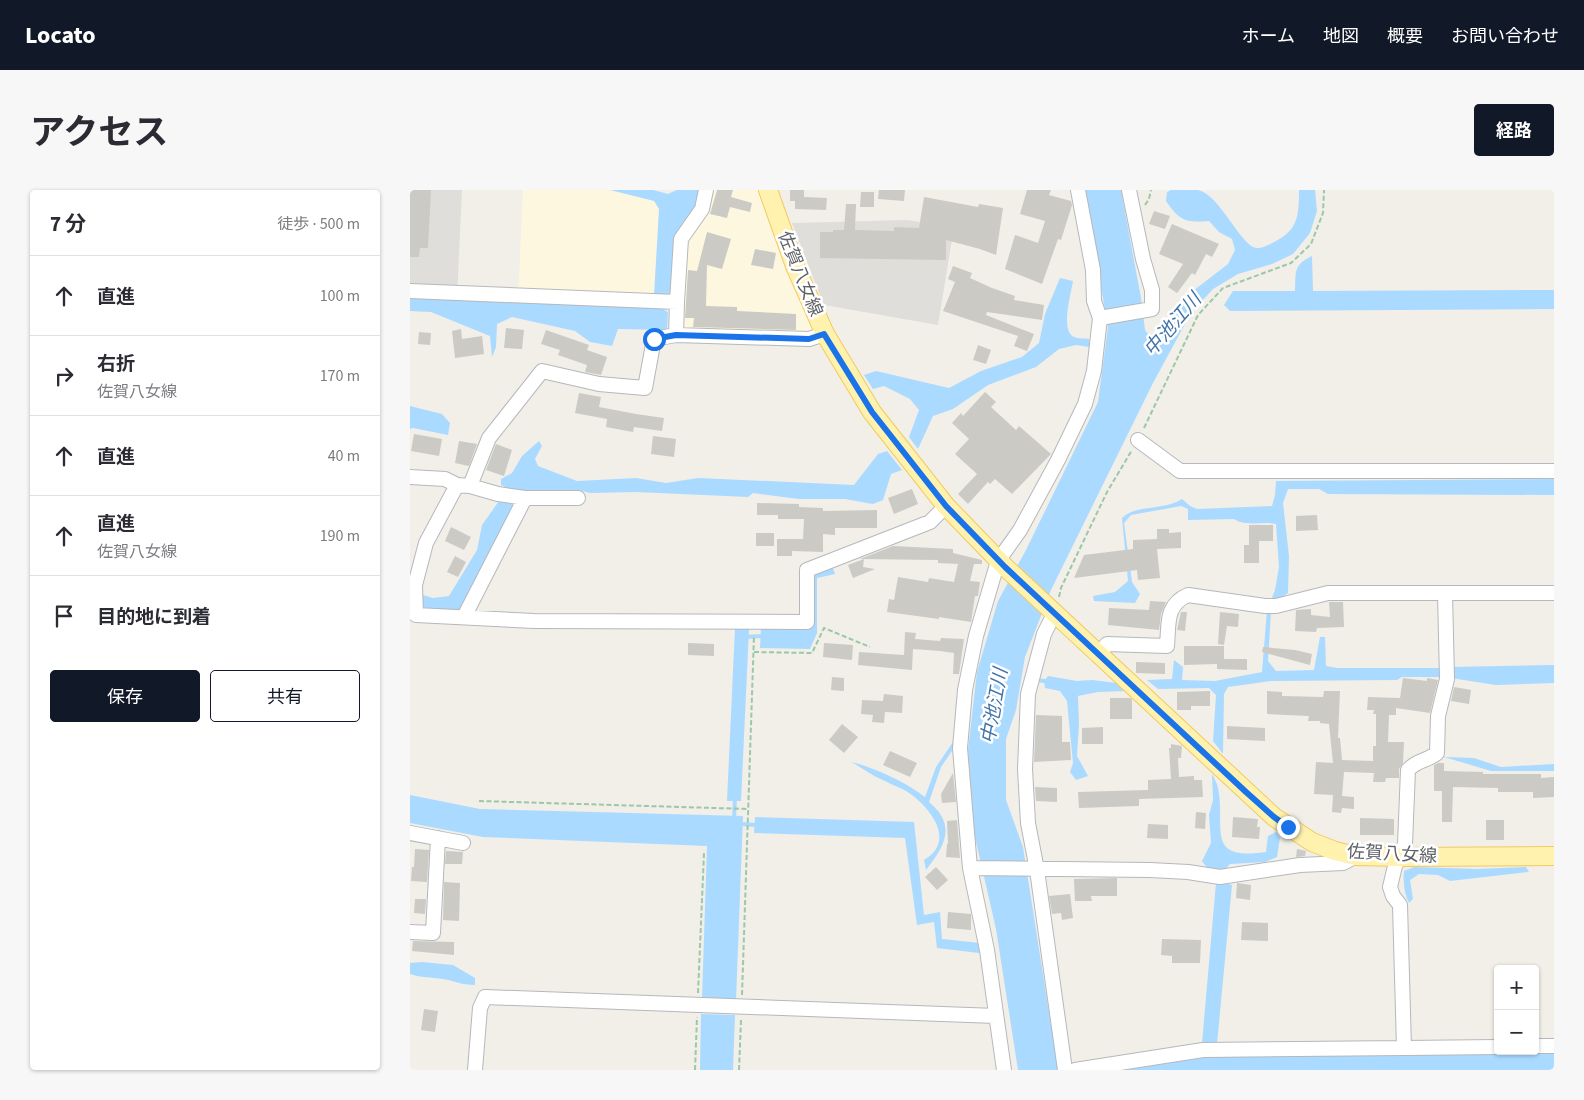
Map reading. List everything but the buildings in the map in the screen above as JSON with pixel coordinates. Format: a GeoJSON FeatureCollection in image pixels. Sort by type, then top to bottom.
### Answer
{"type":"FeatureCollection","features":[{"type":"Feature","properties":{"kind":"main road","name":"佐賀八女線"},"geometry":{"type":"LineString","coordinates":[[768,190],[795,266],[824,334],[872,412],[946,506],[1052,612],[1274,817],[1312,842],[1356,856],[1554,856]]}},
{"type":"Feature","properties":{"kind":"street"},"geometry":{"type":"LineString","coordinates":[[676,335],[667,302],[681,239],[702,209],[706,190]]}},
{"type":"Feature","properties":{"kind":"street"},"geometry":{"type":"LineString","coordinates":[[1004,1070],[987,950],[972,868],[960,748],[965,690],[976,636],[1002,564],[1058,460],[1085,404],[1094,371],[1100,318],[1094,301],[1092,270],[1078,190]]}},
{"type":"Feature","properties":{"kind":"street"},"geometry":{"type":"LineString","coordinates":[[1100,318],[1152,310],[1152,290],[1142,259],[1129,190]]}},
{"type":"Feature","properties":{"kind":"street"},"geometry":{"type":"LineString","coordinates":[[410,291],[667,302]]}},
{"type":"Feature","properties":{"kind":"street"},"geometry":{"type":"LineString","coordinates":[[824,334],[809,339],[676,335],[654,339],[645,388],[599,384],[542,372],[489,438],[464,485],[426,543],[413,585],[416,615],[534,621],[807,622],[807,570],[930,522],[946,506]]}},
{"type":"Feature","properties":{"kind":"street"},"geometry":{"type":"LineString","coordinates":[[1138,440],[1180,471],[1554,471]]}},
{"type":"Feature","properties":{"kind":"street"},"geometry":{"type":"LineString","coordinates":[[410,477],[445,479],[498,494],[525,498],[578,498]]}},
{"type":"Feature","properties":{"kind":"street"},"geometry":{"type":"LineString","coordinates":[[464,617],[525,498]]}},
{"type":"Feature","properties":{"kind":"street"},"geometry":{"type":"LineString","coordinates":[[1098,655],[1107,644],[1167,646],[1171,610],[1178,599],[1188,595],[1270,606],[1328,593],[1554,593]]}},
{"type":"Feature","properties":{"kind":"street"},"geometry":{"type":"LineString","coordinates":[[1404,1048],[1400,905],[1393,896],[1390,887],[1394,866],[1405,844],[1408,770],[1414,763],[1430,759],[1437,753],[1438,716],[1447,673],[1445,593]]}},
{"type":"Feature","properties":{"kind":"street"},"geometry":{"type":"LineString","coordinates":[[1052,612],[1028,694],[1026,778],[1028,824],[1037,870],[1065,1070]]}},
{"type":"Feature","properties":{"kind":"street"},"geometry":{"type":"LineString","coordinates":[[410,833],[463,844]]}},
{"type":"Feature","properties":{"kind":"street"},"geometry":{"type":"LineString","coordinates":[[410,932],[433,933],[438,838]]}},
{"type":"Feature","properties":{"kind":"street"},"geometry":{"type":"LineString","coordinates":[[972,868],[1150,870],[1188,872],[1218,877],[1300,865],[1343,863],[1356,856]]}},
{"type":"Feature","properties":{"kind":"street"},"geometry":{"type":"LineString","coordinates":[[475,1070],[480,1008],[485,997],[996,1016]]}},
{"type":"Feature","properties":{"kind":"street"},"geometry":{"type":"LineString","coordinates":[[1539,1046],[1554,1046]]}},
{"type":"Feature","properties":{"kind":"street"},"geometry":{"type":"LineString","coordinates":[[1075,1070],[1203,1050],[1494,1047]]}},
{"type":"Feature","properties":{"kind":"path"},"geometry":{"type":"LineString","coordinates":[[1052,612],[1061,588],[1107,492],[1138,440],[1198,315],[1224,288],[1290,263],[1310,244],[1323,213],[1324,190]]}},
{"type":"Feature","properties":{"kind":"path"},"geometry":{"type":"LineString","coordinates":[[754,652],[812,653],[824,628],[870,647]]}},
{"type":"Feature","properties":{"kind":"path"},"geometry":{"type":"LineString","coordinates":[[739,1070],[754,634]]}},
{"type":"Feature","properties":{"kind":"path"},"geometry":{"type":"LineString","coordinates":[[479,801],[748,809]]}},
{"type":"Feature","properties":{"kind":"path"},"geometry":{"type":"LineString","coordinates":[[695,1070],[704,853]]}},
{"type":"Feature","properties":{"kind":"shaded area"},"geometry":{"type":"Polygon","coordinates":[[[410,190],[462,190],[457,298],[410,296],[410,190]]]}},
{"type":"Feature","properties":{"kind":"shaded area"},"geometry":{"type":"Polygon","coordinates":[[[523,190],[638,190],[683,203],[687,190],[758,190],[820,346],[672,341],[672,307],[518,300],[523,190]]]}},
{"type":"Feature","properties":{"kind":"shaded area"},"geometry":{"type":"Polygon","coordinates":[[[907,220],[954,227],[938,325],[824,305],[792,223],[907,220]]]}},
{"type":"Feature","properties":{"kind":"water"},"geometry":{"type":"Polygon","coordinates":[[[610,190],[653,190],[668,194],[677,190],[701,190],[673,290],[668,295],[654,295],[659,209],[654,201],[610,190]]]}},
{"type":"Feature","properties":{"kind":"water","name":"中池江川"},"geometry":{"type":"Polygon","coordinates":[[[1084,190],[1121,190],[1145,330],[1148,334],[1154,334],[1189,294],[1228,264],[1235,250],[1232,239],[1219,232],[1209,221],[1188,221],[1179,216],[1166,201],[1167,192],[1171,190],[1198,190],[1205,193],[1219,206],[1244,239],[1252,247],[1257,248],[1264,247],[1278,240],[1291,230],[1297,217],[1299,190],[1315,190],[1317,211],[1310,233],[1293,254],[1272,264],[1238,274],[1213,289],[1191,313],[1153,383],[1051,590],[1025,657],[1016,710],[1006,739],[1006,800],[1023,847],[1058,1070],[1018,1070],[996,929],[974,833],[968,750],[977,672],[998,601],[1026,550],[1098,402],[1108,327],[1084,190]]]}},
{"type":"Feature","properties":{"kind":"water"},"geometry":{"type":"Polygon","coordinates":[[[1312,256],[1313,291],[1554,290],[1554,309],[1230,311],[1224,305],[1233,291],[1295,291],[1297,270],[1301,263],[1312,256]]]}},
{"type":"Feature","properties":{"kind":"water"},"geometry":{"type":"Polygon","coordinates":[[[1060,278],[1073,281],[1067,320],[1070,333],[1076,338],[1089,339],[1089,347],[1076,345],[1059,349],[1036,367],[988,385],[953,409],[933,416],[918,449],[909,437],[919,410],[910,399],[884,386],[873,389],[864,375],[876,371],[949,388],[981,371],[1022,357],[1039,343],[1045,314],[1060,278]]]}},
{"type":"Feature","properties":{"kind":"water"},"geometry":{"type":"Polygon","coordinates":[[[410,298],[661,308],[668,312],[667,330],[618,329],[612,346],[590,342],[575,331],[512,317],[497,324],[496,347],[492,357],[490,336],[431,312],[410,311],[410,298]]]}},
{"type":"Feature","properties":{"kind":"water"},"geometry":{"type":"Polygon","coordinates":[[[410,406],[442,414],[450,423],[448,435],[410,429],[410,406]]]}},
{"type":"Feature","properties":{"kind":"water"},"geometry":{"type":"Polygon","coordinates":[[[539,441],[542,446],[535,459],[538,466],[577,481],[636,478],[666,483],[698,478],[854,485],[878,454],[887,451],[902,470],[891,474],[883,500],[873,504],[845,499],[799,499],[753,493],[748,497],[636,492],[590,493],[578,490],[568,493],[514,491],[501,485],[501,479],[512,473],[522,456],[539,441]]]}},
{"type":"Feature","properties":{"kind":"water"},"geometry":{"type":"Polygon","coordinates":[[[1554,479],[1554,495],[1328,494],[1319,489],[1288,489],[1283,503],[1289,556],[1288,593],[1275,602],[1271,612],[1268,661],[1276,671],[1314,670],[1320,637],[1325,637],[1326,666],[1337,668],[1442,668],[1442,677],[1402,677],[1397,680],[1271,681],[1228,687],[1224,694],[1223,754],[1213,741],[1216,695],[1209,688],[1158,689],[1147,680],[1172,679],[1174,660],[1183,667],[1182,680],[1215,681],[1262,672],[1267,610],[1275,590],[1279,567],[1276,524],[1244,523],[1234,519],[1188,520],[1188,509],[1181,506],[1131,515],[1124,523],[1132,582],[1140,594],[1135,603],[1094,601],[1093,596],[1115,592],[1128,581],[1122,518],[1135,511],[1175,503],[1182,499],[1197,509],[1272,506],[1276,481],[1554,479]]]}},
{"type":"Feature","properties":{"kind":"water"},"geometry":{"type":"Polygon","coordinates":[[[499,501],[516,505],[459,611],[427,610],[420,604],[423,595],[433,598],[449,596],[477,550],[482,525],[499,501]]]}},
{"type":"Feature","properties":{"kind":"water"},"geometry":{"type":"Polygon","coordinates":[[[833,568],[835,574],[817,578],[817,633],[810,649],[760,648],[761,628],[812,628],[812,578],[814,572],[833,568]]]}},
{"type":"Feature","properties":{"kind":"water"},"geometry":{"type":"Polygon","coordinates":[[[735,628],[749,629],[741,801],[727,801],[735,628]]]}},
{"type":"Feature","properties":{"kind":"water"},"geometry":{"type":"Polygon","coordinates":[[[1554,665],[1554,683],[1496,685],[1451,678],[1450,667],[1554,665]]]}},
{"type":"Feature","properties":{"kind":"water"},"geometry":{"type":"Polygon","coordinates":[[[1048,676],[1077,681],[1092,680],[1117,683],[1125,691],[1098,692],[1078,696],[1077,756],[1088,776],[1076,780],[1070,772],[1073,763],[1067,701],[1060,691],[1045,688],[1044,681],[1048,676]]]}},
{"type":"Feature","properties":{"kind":"water"},"geometry":{"type":"Polygon","coordinates":[[[953,742],[956,745],[941,767],[929,802],[943,819],[945,836],[943,844],[926,870],[924,860],[933,853],[938,844],[939,836],[933,818],[927,809],[903,789],[876,777],[852,762],[890,776],[925,797],[936,767],[953,742]]]}},
{"type":"Feature","properties":{"kind":"water"},"geometry":{"type":"Polygon","coordinates":[[[1444,757],[1474,758],[1501,767],[1554,764],[1554,771],[1491,771],[1444,757]]]}},
{"type":"Feature","properties":{"kind":"water"},"geometry":{"type":"Polygon","coordinates":[[[1212,774],[1218,788],[1222,838],[1226,846],[1233,851],[1246,853],[1266,852],[1268,836],[1276,832],[1280,838],[1277,857],[1265,862],[1230,864],[1223,872],[1220,881],[1232,885],[1217,1044],[1212,1044],[1212,1057],[1554,1054],[1554,1070],[1125,1070],[1208,1057],[1208,1044],[1202,1043],[1216,883],[1202,861],[1211,843],[1209,815],[1213,800],[1212,774]]]}},
{"type":"Feature","properties":{"kind":"water"},"geometry":{"type":"Polygon","coordinates":[[[410,795],[480,809],[743,816],[736,1000],[702,999],[707,846],[483,837],[410,823],[410,795]]]}},
{"type":"Feature","properties":{"kind":"water"},"geometry":{"type":"Polygon","coordinates":[[[755,817],[914,822],[924,915],[940,912],[942,939],[980,943],[979,953],[937,948],[934,922],[917,925],[905,838],[754,833],[755,817]]]}},
{"type":"Feature","properties":{"kind":"water"},"geometry":{"type":"Polygon","coordinates":[[[1414,867],[1477,869],[1526,867],[1529,872],[1450,881],[1438,875],[1419,874],[1410,880],[1413,899],[1409,903],[1404,887],[1404,871],[1414,867]]]}},
{"type":"Feature","properties":{"kind":"water"},"geometry":{"type":"Polygon","coordinates":[[[422,962],[453,965],[475,978],[475,985],[410,974],[410,963],[422,962]]]}},
{"type":"Feature","properties":{"kind":"water"},"geometry":{"type":"Polygon","coordinates":[[[701,1014],[735,1015],[733,1070],[700,1070],[701,1014]]]}},
{"type":"Feature","properties":{"kind":"waterway"},"geometry":{"type":"LineString","coordinates":[[743,637],[764,636]]}},
{"type":"Feature","properties":{"kind":"waterway"},"geometry":{"type":"LineString","coordinates":[[1037,680],[1044,681]]}},
{"type":"Feature","properties":{"kind":"waterway"},"geometry":{"type":"LineString","coordinates":[[734,820],[735,797]]}},
{"type":"Feature","properties":{"kind":"waterway"},"geometry":{"type":"LineString","coordinates":[[739,824],[757,825]]}},
{"type":"Feature","properties":{"kind":"route"},"geometry":{"type":"LineString","coordinates":[[654,339],[676,335],[809,339],[824,334],[872,412],[946,506],[998,561],[1054,614],[1246,792],[1288,827]]}}]}
